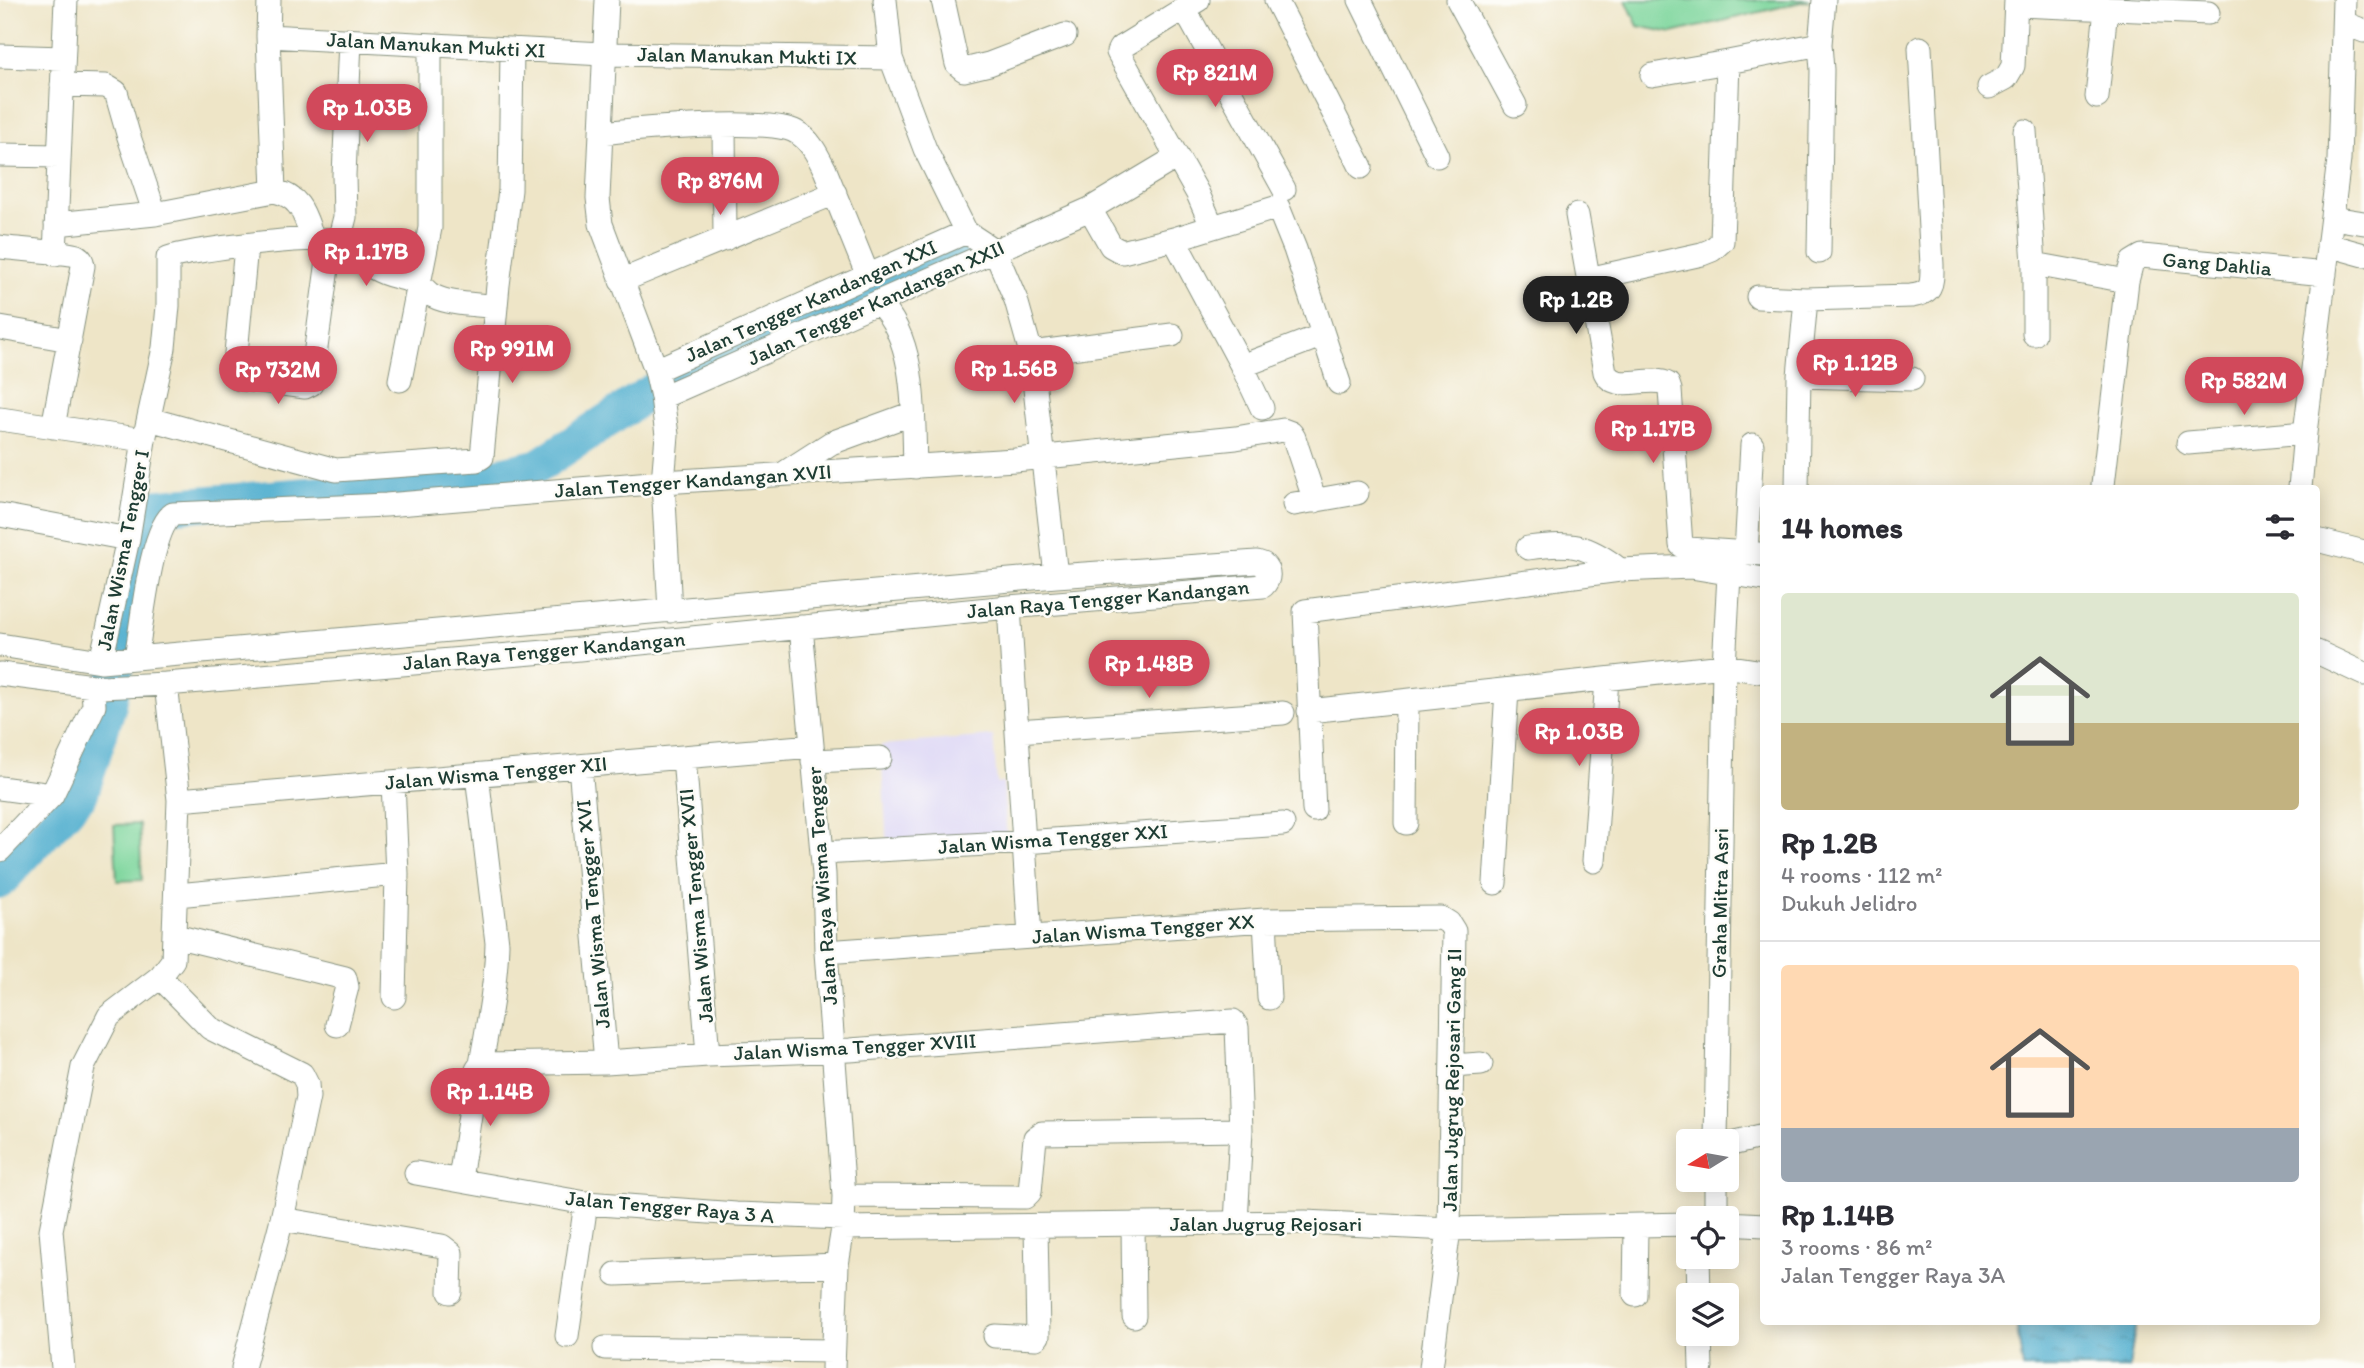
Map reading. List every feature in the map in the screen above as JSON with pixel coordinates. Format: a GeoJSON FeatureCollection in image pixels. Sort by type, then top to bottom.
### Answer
{"type":"FeatureCollection","features":[{"type":"Feature","properties":{"kind":"street"},"geometry":{"type":"LineString","coordinates":[[55,254],[66,0]]}},
{"type":"Feature","properties":{"kind":"street"},"geometry":{"type":"LineString","coordinates":[[269,0],[274,191]]}},
{"type":"Feature","properties":{"kind":"street"},"geometry":{"type":"LineString","coordinates":[[607,0],[598,171],[601,223],[659,383],[667,435],[663,482],[670,611]]}},
{"type":"Feature","properties":{"kind":"street"},"geometry":{"type":"LineString","coordinates":[[885,0],[891,58],[925,149],[966,232],[995,251],[1016,300],[1031,353],[1056,576]]}},
{"type":"Feature","properties":{"kind":"street"},"geometry":{"type":"LineString","coordinates":[[943,0],[957,64],[964,70],[989,64],[1065,35]]}},
{"type":"Feature","properties":{"kind":"street"},"geometry":{"type":"LineString","coordinates":[[1276,0],[1361,167]]}},
{"type":"Feature","properties":{"kind":"street"},"geometry":{"type":"LineString","coordinates":[[1360,0],[1437,156]]}},
{"type":"Feature","properties":{"kind":"street"},"geometry":{"type":"LineString","coordinates":[[1458,0],[1515,105]]}},
{"type":"Feature","properties":{"kind":"street"},"geometry":{"type":"LineString","coordinates":[[1819,251],[1822,70],[1820,44],[1824,0]]}},
{"type":"Feature","properties":{"kind":"street"},"geometry":{"type":"LineString","coordinates":[[1989,87],[2011,73],[2016,2],[2208,13]]}},
{"type":"Feature","properties":{"kind":"street"},"geometry":{"type":"LineString","coordinates":[[1208,217],[1198,194],[1119,55],[1120,48],[1191,4],[1284,189]]}},
{"type":"Feature","properties":{"kind":"street"},"geometry":{"type":"LineString","coordinates":[[2097,97],[2106,9]]}},
{"type":"Feature","properties":{"kind":"street"},"geometry":{"type":"LineString","coordinates":[[2300,485],[2333,219],[2351,18]]}},
{"type":"Feature","properties":{"kind":"street","name":"Jalan Manukan Mukti XI"},"geometry":{"type":"LineString","coordinates":[[268,36],[603,54]]}},
{"type":"Feature","properties":{"kind":"street"},"geometry":{"type":"LineString","coordinates":[[328,240],[246,246],[234,375],[237,378],[305,387],[310,384],[328,240],[345,217],[344,175],[350,41]]}},
{"type":"Feature","properties":{"kind":"street"},"geometry":{"type":"LineString","coordinates":[[1652,75],[1820,44]]}},
{"type":"Feature","properties":{"kind":"street"},"geometry":{"type":"LineString","coordinates":[[400,380],[430,229],[430,45]]}},
{"type":"Feature","properties":{"kind":"street"},"geometry":{"type":"LineString","coordinates":[[1758,297],[1806,299],[1911,296],[1922,295],[1928,291],[1932,282],[1932,265],[1920,48]]}},
{"type":"Feature","properties":{"kind":"street"},"geometry":{"type":"LineString","coordinates":[[0,419],[53,426],[147,429],[336,470],[480,459],[484,454],[496,307],[510,190],[512,49]]}},
{"type":"Feature","properties":{"kind":"street","name":"Jalan Manukan Mukti IX"},"geometry":{"type":"LineString","coordinates":[[603,54],[891,58]]}},
{"type":"Feature","properties":{"kind":"street"},"geometry":{"type":"LineString","coordinates":[[0,56],[63,58]]}},
{"type":"Feature","properties":{"kind":"street"},"geometry":{"type":"LineString","coordinates":[[1588,279],[1702,254],[1712,250],[1722,240],[1728,62]]}},
{"type":"Feature","properties":{"kind":"street"},"geometry":{"type":"LineString","coordinates":[[62,85],[106,86],[116,92],[155,214]]}},
{"type":"Feature","properties":{"kind":"street"},"geometry":{"type":"LineString","coordinates":[[602,133],[724,125],[754,125],[794,130],[817,154],[868,276]]}},
{"type":"Feature","properties":{"kind":"street"},"geometry":{"type":"LineString","coordinates":[[724,125],[725,239]]}},
{"type":"Feature","properties":{"kind":"street"},"geometry":{"type":"LineString","coordinates":[[2025,131],[2034,264],[2034,334]]}},
{"type":"Feature","properties":{"kind":"street"},"geometry":{"type":"LineString","coordinates":[[0,155],[59,156]]}},
{"type":"Feature","properties":{"kind":"street","name":"Jalan Tengger Kandangan XXII"},"geometry":{"type":"LineString","coordinates":[[659,383],[878,302],[995,251],[1090,209],[1177,157]]}},
{"type":"Feature","properties":{"kind":"street"},"geometry":{"type":"LineString","coordinates":[[56,224],[155,214],[274,191],[286,193],[328,240],[374,268],[389,276],[419,284],[431,295],[443,299],[496,307]]}},
{"type":"Feature","properties":{"kind":"street"},"geometry":{"type":"LineString","coordinates":[[621,281],[835,193]]}},
{"type":"Feature","properties":{"kind":"street"},"geometry":{"type":"LineString","coordinates":[[1090,209],[1111,246],[1128,252],[1278,206],[1339,383]]}},
{"type":"Feature","properties":{"kind":"street"},"geometry":{"type":"LineString","coordinates":[[1577,215],[1608,379],[1615,383],[1661,380],[1668,384],[1671,390],[1681,545],[1688,549],[1755,554],[1752,445]]}},
{"type":"Feature","properties":{"kind":"street"},"geometry":{"type":"LineString","coordinates":[[2333,219],[2364,223]]}},
{"type":"Feature","properties":{"kind":"street","name":"Jalan Tengger Kandangan XXI"},"geometry":{"type":"LineString","coordinates":[[659,383],[868,276],[966,232]]}},
{"type":"Feature","properties":{"kind":"street"},"geometry":{"type":"LineString","coordinates":[[1174,239],[1262,408]]}},
{"type":"Feature","properties":{"kind":"street"},"geometry":{"type":"LineString","coordinates":[[2328,245],[2364,255]]}},
{"type":"Feature","properties":{"kind":"street","name":"Jalan Wisma Tengger I"},"geometry":{"type":"LineString","coordinates":[[118,659],[128,539],[164,348],[168,306],[167,260],[215,248],[246,246]]}},
{"type":"Feature","properties":{"kind":"street"},"geometry":{"type":"LineString","coordinates":[[0,247],[67,253],[78,256],[83,266],[53,426]]}},
{"type":"Feature","properties":{"kind":"street","name":"Gang Dahlia"},"geometry":{"type":"LineString","coordinates":[[2127,281],[2132,262],[2142,256],[2325,274]]}},
{"type":"Feature","properties":{"kind":"street"},"geometry":{"type":"LineString","coordinates":[[2034,264],[2127,281],[2103,485]]}},
{"type":"Feature","properties":{"kind":"street"},"geometry":{"type":"LineString","coordinates":[[1797,485],[1799,376],[1806,299]]}},
{"type":"Feature","properties":{"kind":"street"},"geometry":{"type":"LineString","coordinates":[[878,302],[894,322],[911,380],[915,467]]}},
{"type":"Feature","properties":{"kind":"street"},"geometry":{"type":"LineString","coordinates":[[0,328],[70,340]]}},
{"type":"Feature","properties":{"kind":"street"},"geometry":{"type":"LineString","coordinates":[[1031,353],[1172,335]]}},
{"type":"Feature","properties":{"kind":"street"},"geometry":{"type":"LineString","coordinates":[[1242,366],[1323,335]]}},
{"type":"Feature","properties":{"kind":"street"},"geometry":{"type":"LineString","coordinates":[[1799,376],[1912,379]]}},
{"type":"Feature","properties":{"kind":"street"},"geometry":{"type":"LineString","coordinates":[[785,473],[831,443],[913,414]]}},
{"type":"Feature","properties":{"kind":"street","name":"Jalan Tengger Kandangan XVII"},"geometry":{"type":"LineString","coordinates":[[118,659],[143,625],[150,566],[162,525],[166,518],[173,514],[386,505],[785,473],[915,467],[1236,438],[1283,430],[1294,438],[1305,503],[1357,493]]}},
{"type":"Feature","properties":{"kind":"street"},"geometry":{"type":"LineString","coordinates":[[2188,443],[2305,433]]}},
{"type":"Feature","properties":{"kind":"street"},"geometry":{"type":"LineString","coordinates":[[0,515],[128,539]]}},
{"type":"Feature","properties":{"kind":"street"},"geometry":{"type":"LineString","coordinates":[[2320,541],[2364,552]]}},
{"type":"Feature","properties":{"kind":"street"},"geometry":{"type":"LineString","coordinates":[[1528,548],[1552,545],[1587,549],[1596,552],[1620,570]]}},
{"type":"Feature","properties":{"kind":"street","name":"Jalan Raya Tengger Kandangan"},"geometry":{"type":"LineString","coordinates":[[0,645],[118,659],[1056,576],[1257,562],[1267,568],[1268,575],[1268,581],[1263,586],[166,684],[97,687],[0,674]]}},
{"type":"Feature","properties":{"kind":"street"},"geometry":{"type":"LineString","coordinates":[[1314,810],[1303,615],[1308,609],[1620,570],[1691,567],[1760,579]]}},
{"type":"Feature","properties":{"kind":"street","name":"Graha Mitra Asri"},"geometry":{"type":"LineString","coordinates":[[1716,1129],[1724,666],[1729,575]]}},
{"type":"Feature","properties":{"kind":"street"},"geometry":{"type":"LineString","coordinates":[[946,586],[948,613]]}},
{"type":"Feature","properties":{"kind":"street"},"geometry":{"type":"LineString","coordinates":[[1009,607],[1030,937]]}},
{"type":"Feature","properties":{"kind":"street"},"geometry":{"type":"LineString","coordinates":[[567,619],[569,650]]}},
{"type":"Feature","properties":{"kind":"street","name":"Jalan Raya Wisma Tengger"},"geometry":{"type":"LineString","coordinates":[[801,627],[822,853],[843,1214],[837,1265],[833,1360]]}},
{"type":"Feature","properties":{"kind":"street"},"geometry":{"type":"LineString","coordinates":[[2320,653],[2364,674]]}},
{"type":"Feature","properties":{"kind":"street"},"geometry":{"type":"LineString","coordinates":[[1309,711],[1724,666],[1760,671]]}},
{"type":"Feature","properties":{"kind":"street"},"geometry":{"type":"LineString","coordinates":[[1594,861],[1607,678]]}},
{"type":"Feature","properties":{"kind":"street"},"geometry":{"type":"LineString","coordinates":[[62,1368],[51,1230],[83,1067],[109,1016],[160,977],[173,960],[179,800],[166,684]]}},
{"type":"Feature","properties":{"kind":"street"},"geometry":{"type":"LineString","coordinates":[[0,850],[52,795],[94,706],[97,687]]}},
{"type":"Feature","properties":{"kind":"street"},"geometry":{"type":"LineString","coordinates":[[1494,883],[1507,690]]}},
{"type":"Feature","properties":{"kind":"street"},"geometry":{"type":"LineString","coordinates":[[1406,822],[1407,701]]}},
{"type":"Feature","properties":{"kind":"street"},"geometry":{"type":"LineString","coordinates":[[1017,731],[1283,713]]}},
{"type":"Feature","properties":{"kind":"street","name":"Jalan Wisma Tengger XII"},"geometry":{"type":"LineString","coordinates":[[179,800],[684,757],[813,754],[880,758]]}},
{"type":"Feature","properties":{"kind":"street","name":"Jalan Wisma Tengger XVII"},"geometry":{"type":"LineString","coordinates":[[684,757],[708,1055]]}},
{"type":"Feature","properties":{"kind":"street","name":"Jalan Wisma Tengger XVI"},"geometry":{"type":"LineString","coordinates":[[580,766],[606,1062]]}},
{"type":"Feature","properties":{"kind":"street"},"geometry":{"type":"LineString","coordinates":[[460,1179],[477,1070],[481,1064],[494,990],[497,943],[477,775]]}},
{"type":"Feature","properties":{"kind":"street"},"geometry":{"type":"LineString","coordinates":[[393,782],[397,874],[394,997]]}},
{"type":"Feature","properties":{"kind":"street"},"geometry":{"type":"LineString","coordinates":[[0,788],[52,795]]}},
{"type":"Feature","properties":{"kind":"street","name":"Jalan Wisma Tengger XXI"},"geometry":{"type":"LineString","coordinates":[[822,853],[1283,824]]}},
{"type":"Feature","properties":{"kind":"street"},"geometry":{"type":"LineString","coordinates":[[177,895],[397,874]]}},
{"type":"Feature","properties":{"kind":"street","name":"Jalan Wisma Tengger XX"},"geometry":{"type":"LineString","coordinates":[[827,952],[1265,920],[1441,918],[1449,923],[1454,931]]}},
{"type":"Feature","properties":{"kind":"street"},"geometry":{"type":"LineString","coordinates":[[1265,920],[1269,998]]}},
{"type":"Feature","properties":{"kind":"street","name":"Jalan Jugrug Rejosari Gang II"},"geometry":{"type":"LineString","coordinates":[[1431,1368],[1449,1229],[1454,931]]}},
{"type":"Feature","properties":{"kind":"street"},"geometry":{"type":"LineString","coordinates":[[175,936],[345,978],[347,987],[337,1025]]}},
{"type":"Feature","properties":{"kind":"street"},"geometry":{"type":"LineString","coordinates":[[160,977],[210,1028],[302,1074],[307,1084],[308,1097],[282,1219],[243,1368]]}},
{"type":"Feature","properties":{"kind":"street","name":"Jalan Wisma Tengger XVIII"},"geometry":{"type":"LineString","coordinates":[[481,1064],[606,1062],[834,1050],[1229,1021],[1237,1027],[1241,1130]]}},
{"type":"Feature","properties":{"kind":"street"},"geometry":{"type":"LineString","coordinates":[[1452,1066],[1481,1064]]}},
{"type":"Feature","properties":{"kind":"street"},"geometry":{"type":"LineString","coordinates":[[843,1214],[1024,1197],[1030,1192],[1035,1138],[1042,1133],[1241,1130],[1236,1223]]}},
{"type":"Feature","properties":{"kind":"street"},"geometry":{"type":"LineString","coordinates":[[1740,1142],[1760,1137]]}},
{"type":"Feature","properties":{"kind":"street","name":"Jalan Tengger Raya 3 A"},"geometry":{"type":"LineString","coordinates":[[416,1172],[586,1203],[736,1214],[843,1214]]}},
{"type":"Feature","properties":{"kind":"street"},"geometry":{"type":"LineString","coordinates":[[567,1336],[586,1203]]}},
{"type":"Feature","properties":{"kind":"street","name":"Jalan Jugrug Rejosari"},"geometry":{"type":"LineString","coordinates":[[843,1214],[1036,1226],[1305,1222],[1449,1229],[1676,1225]]}},
{"type":"Feature","properties":{"kind":"street"},"geometry":{"type":"LineString","coordinates":[[282,1219],[442,1246],[450,1253],[450,1292]]}},
{"type":"Feature","properties":{"kind":"street"},"geometry":{"type":"LineString","coordinates":[[1133,1224],[1134,1316]]}},
{"type":"Feature","properties":{"kind":"street"},"geometry":{"type":"LineString","coordinates":[[1739,1224],[1760,1225]]}},
{"type":"Feature","properties":{"kind":"street"},"geometry":{"type":"LineString","coordinates":[[995,1336],[1038,1336],[1036,1226]]}},
{"type":"Feature","properties":{"kind":"street"},"geometry":{"type":"LineString","coordinates":[[1635,1295],[1636,1227]]}},
{"type":"Feature","properties":{"kind":"street"},"geometry":{"type":"LineString","coordinates":[[616,1274],[837,1265]]}},
{"type":"Feature","properties":{"kind":"street"},"geometry":{"type":"LineString","coordinates":[[1700,1346],[1701,1368]]}},
{"type":"Feature","properties":{"kind":"street"},"geometry":{"type":"LineString","coordinates":[[605,1348],[833,1360]]}},
{"type":"Feature","properties":{"kind":"shaded area"},"geometry":{"type":"Polygon","coordinates":[[[993,736],[997,783],[1003,783],[1007,838],[887,847],[881,745],[993,736]]]}},
{"type":"Feature","properties":{"kind":"green space"},"geometry":{"type":"Polygon","coordinates":[[[1626,0],[1810,0],[1672,33],[1638,26],[1626,0]]]}},
{"type":"Feature","properties":{"kind":"green space"},"geometry":{"type":"Polygon","coordinates":[[[139,824],[142,880],[117,881],[114,825],[139,824]]]}},
{"type":"Feature","properties":{"kind":"water"},"geometry":{"type":"Polygon","coordinates":[[[2017,1325],[2135,1325],[2129,1368],[2023,1368],[2017,1325]]]}},
{"type":"Feature","properties":{"kind":"waterway"},"geometry":{"type":"LineString","coordinates":[[0,881],[81,794],[109,706],[124,628],[156,507],[472,481],[538,466],[694,366],[748,347],[860,298],[891,277],[963,247]]}}]}
